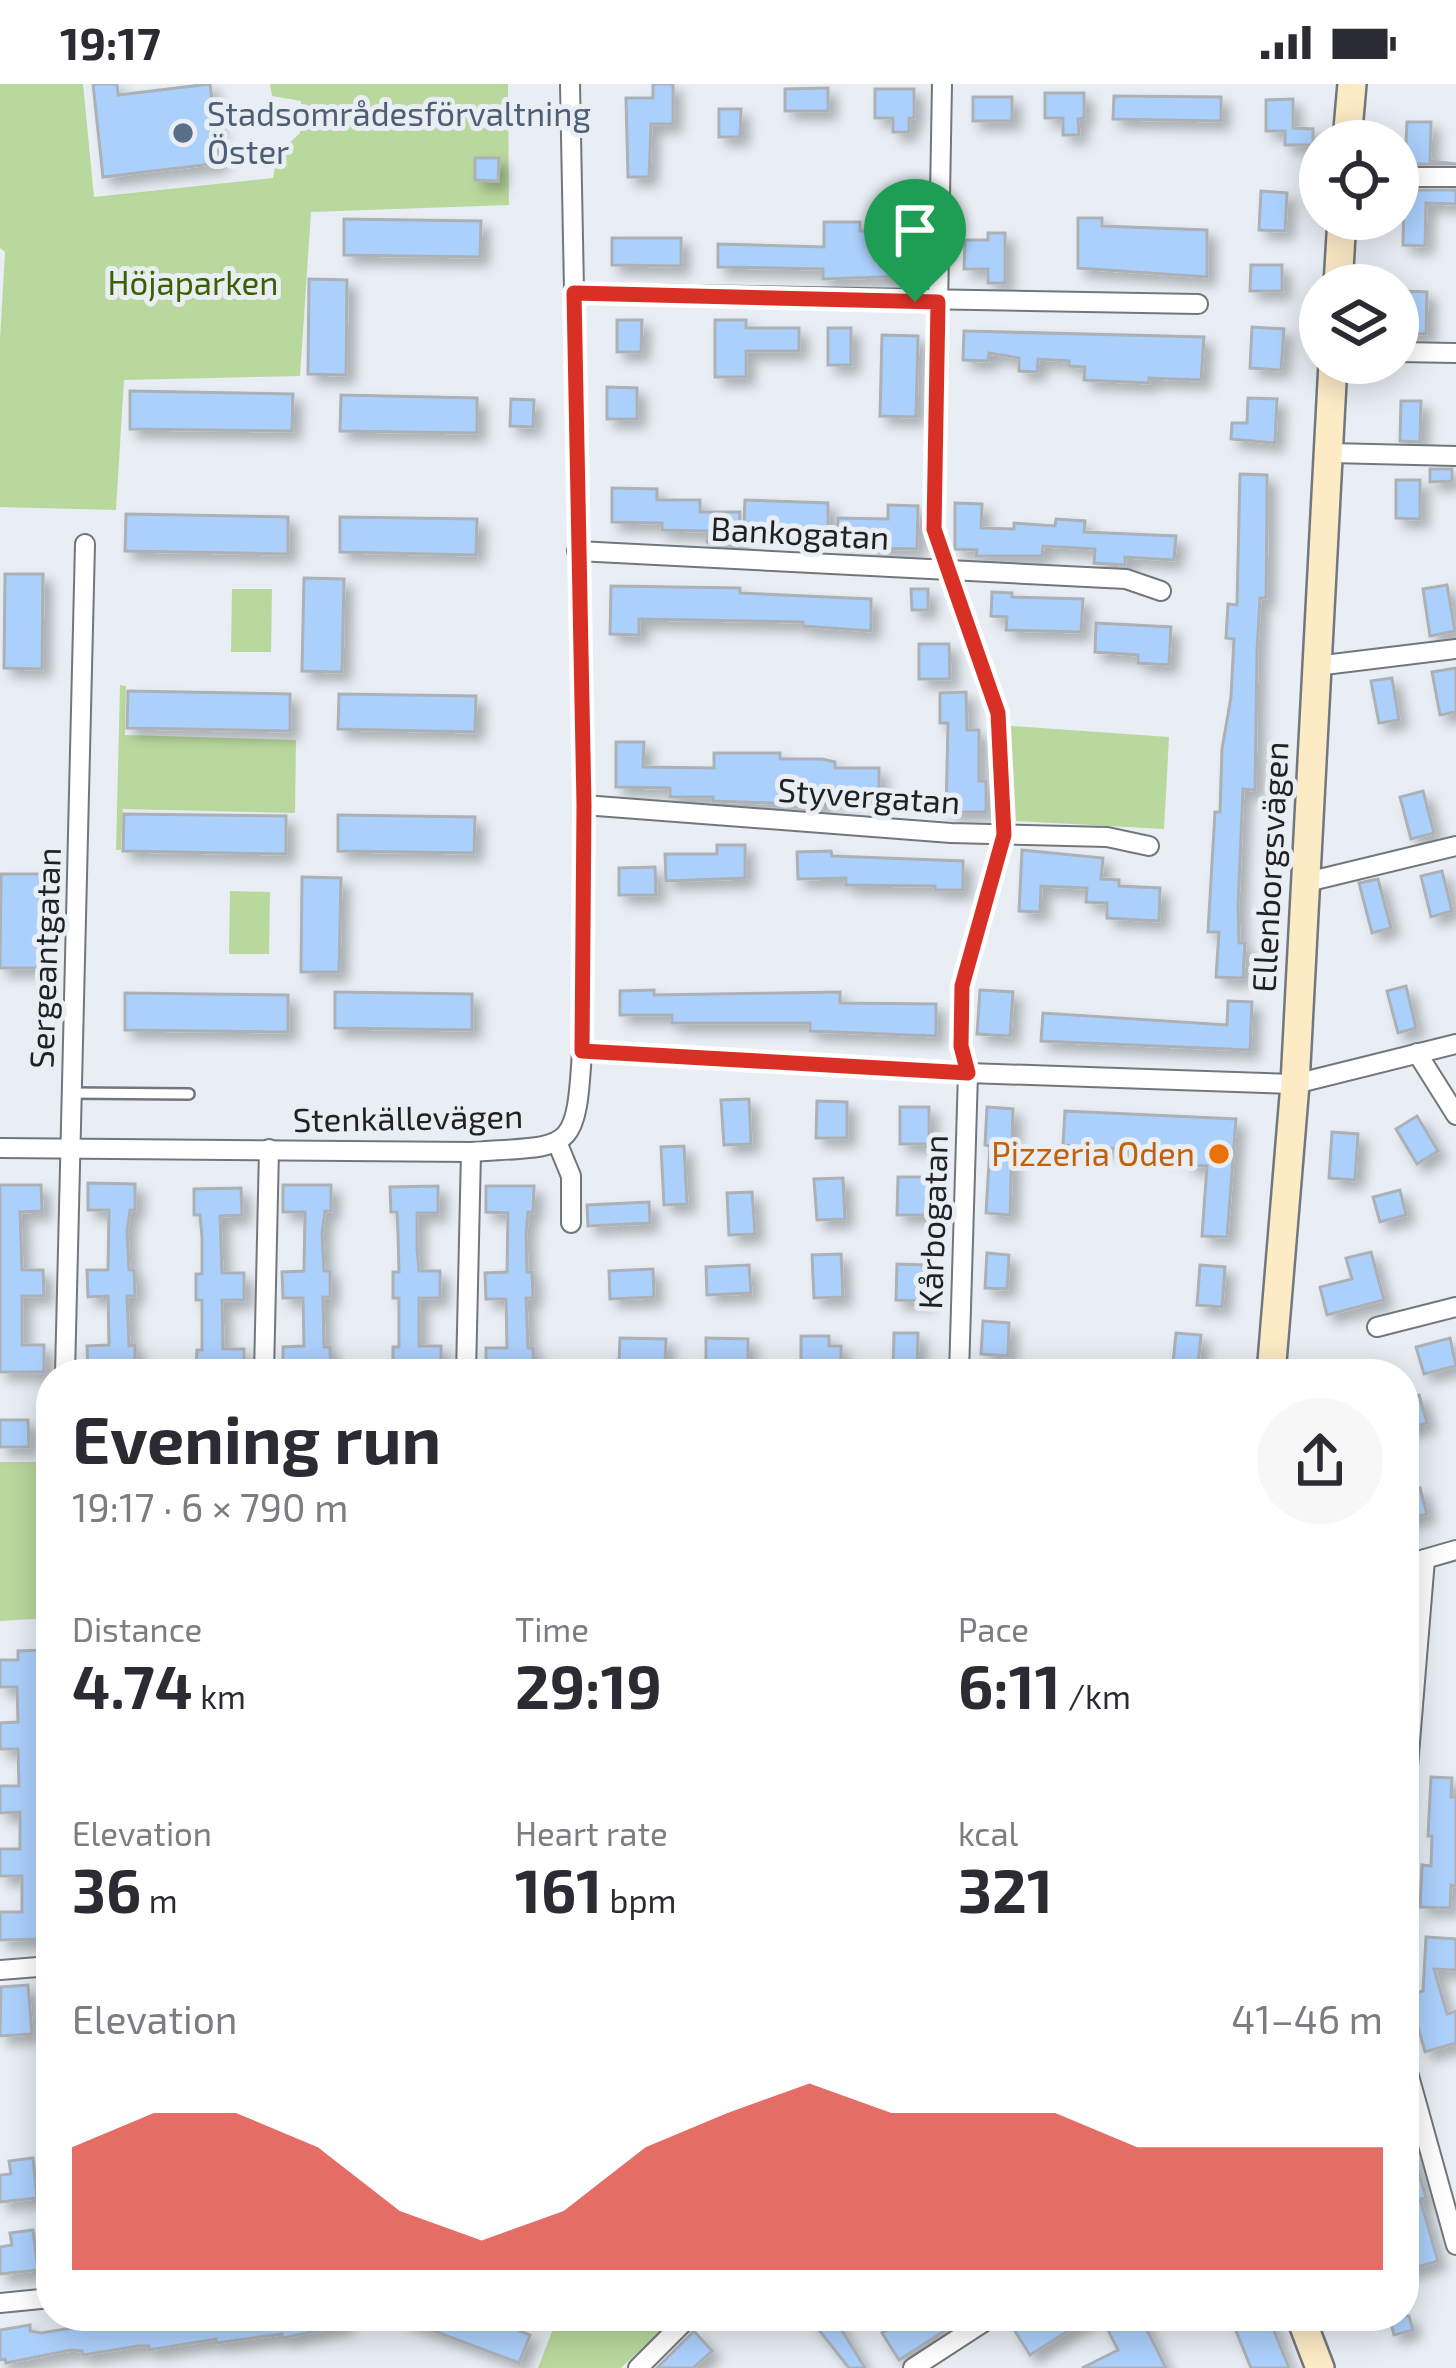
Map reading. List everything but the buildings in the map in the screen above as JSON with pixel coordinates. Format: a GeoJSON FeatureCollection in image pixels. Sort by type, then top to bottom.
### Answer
{"type":"FeatureCollection","features":[{"type":"Feature","properties":{"kind":"street","name":"Stenkällevägen"},"geometry":{"type":"LineString","coordinates":[[0,1148],[471,1152],[540,1147],[557,1142],[573,1128],[582,1051],[584,805],[570,84]]}},
{"type":"Feature","properties":{"kind":"street","name":"Kårbogatan"},"geometry":{"type":"LineString","coordinates":[[942,84],[934,529],[998,713],[1004,835],[962,986],[961,1046],[968,1073],[958,1359]]}},
{"type":"Feature","properties":{"kind":"street"},"geometry":{"type":"LineString","coordinates":[[1349,120],[1352,84]]}},
{"type":"Feature","properties":{"kind":"street"},"geometry":{"type":"LineString","coordinates":[[1419,177],[1456,177]]}},
{"type":"Feature","properties":{"kind":"street"},"geometry":{"type":"LineString","coordinates":[[574,293],[1198,304]]}},
{"type":"Feature","properties":{"kind":"street"},"geometry":{"type":"LineString","coordinates":[[1419,352],[1456,353]]}},
{"type":"Feature","properties":{"kind":"street","name":"Ellenborgsvägen"},"geometry":{"type":"LineString","coordinates":[[1272,1359],[1295,1084],[1332,384]]}},
{"type":"Feature","properties":{"kind":"street"},"geometry":{"type":"LineString","coordinates":[[1330,454],[1456,456]]}},
{"type":"Feature","properties":{"kind":"street","name":"Sergeantgatan"},"geometry":{"type":"LineString","coordinates":[[64,1359],[85,544]]}},
{"type":"Feature","properties":{"kind":"street","name":"Bankogatan"},"geometry":{"type":"LineString","coordinates":[[577,551],[1126,579],[1161,591]]}},
{"type":"Feature","properties":{"kind":"street"},"geometry":{"type":"LineString","coordinates":[[1316,666],[1456,649]]}},
{"type":"Feature","properties":{"kind":"street","name":"Styvergatan"},"geometry":{"type":"LineString","coordinates":[[584,805],[1004,835],[1107,837],[1149,846]]}},
{"type":"Feature","properties":{"kind":"street"},"geometry":{"type":"LineString","coordinates":[[1307,881],[1456,846]]}},
{"type":"Feature","properties":{"kind":"street"},"geometry":{"type":"LineString","coordinates":[[582,1051],[968,1073],[1295,1084],[1456,1044]]}},
{"type":"Feature","properties":{"kind":"street"},"geometry":{"type":"LineString","coordinates":[[1418,1053],[1456,1114]]}},
{"type":"Feature","properties":{"kind":"street"},"geometry":{"type":"LineString","coordinates":[[557,1142],[571,1176],[571,1223]]}},
{"type":"Feature","properties":{"kind":"street"},"geometry":{"type":"LineString","coordinates":[[264,1359],[269,1150]]}},
{"type":"Feature","properties":{"kind":"street"},"geometry":{"type":"LineString","coordinates":[[466,1359],[471,1152]]}},
{"type":"Feature","properties":{"kind":"street"},"geometry":{"type":"LineString","coordinates":[[1377,1327],[1456,1307]]}},
{"type":"Feature","properties":{"kind":"street"},"geometry":{"type":"LineString","coordinates":[[1419,1560],[1454,1554]]}},
{"type":"Feature","properties":{"kind":"street"},"geometry":{"type":"LineString","coordinates":[[1419,1623],[1424,1559]]}},
{"type":"Feature","properties":{"kind":"street"},"geometry":{"type":"LineString","coordinates":[[0,1970],[36,1967]]}},
{"type":"Feature","properties":{"kind":"street"},"geometry":{"type":"LineString","coordinates":[[1419,2112],[1456,2244]]}},
{"type":"Feature","properties":{"kind":"street"},"geometry":{"type":"LineString","coordinates":[[0,2303],[36,2299]]}},
{"type":"Feature","properties":{"kind":"street"},"geometry":{"type":"LineString","coordinates":[[638,2368],[675,2331]]}},
{"type":"Feature","properties":{"kind":"street"},"geometry":{"type":"LineString","coordinates":[[913,2368],[970,2331]]}},
{"type":"Feature","properties":{"kind":"street"},"geometry":{"type":"LineString","coordinates":[[1306,2331],[1320,2368]]}},
{"type":"Feature","properties":{"kind":"lane"},"geometry":{"type":"LineString","coordinates":[[70,1093],[190,1094]]}},
{"type":"Feature","properties":{"kind":"green space","name":"Höjaparken"},"geometry":{"type":"Polygon","coordinates":[[[0,84],[83,84],[94,197],[273,178],[277,155],[300,133],[301,101],[272,96],[270,84],[508,84],[509,205],[311,212],[300,376],[124,380],[116,510],[0,507],[5,252],[0,248],[0,84]]]}},
{"type":"Feature","properties":{"kind":"green space"},"geometry":{"type":"Polygon","coordinates":[[[232,589],[272,589],[271,652],[231,652],[232,589]]]}},
{"type":"Feature","properties":{"kind":"green space"},"geometry":{"type":"Polygon","coordinates":[[[120,685],[126,686],[125,735],[296,740],[295,813],[123,809],[121,850],[116,850],[120,685]]]}},
{"type":"Feature","properties":{"kind":"green space"},"geometry":{"type":"Polygon","coordinates":[[[1011,726],[1169,737],[1164,829],[1016,821],[1011,726]]]}},
{"type":"Feature","properties":{"kind":"green space"},"geometry":{"type":"Polygon","coordinates":[[[230,891],[270,892],[269,954],[229,954],[230,891]]]}},
{"type":"Feature","properties":{"kind":"green space"},"geometry":{"type":"Polygon","coordinates":[[[0,1462],[36,1462],[36,1619],[0,1621],[0,1462]]]}},
{"type":"Feature","properties":{"kind":"green space"},"geometry":{"type":"Polygon","coordinates":[[[552,2331],[660,2331],[621,2368],[538,2368],[552,2331]]]}},
{"type":"Feature","properties":{"kind":"place","name":"Stadsområdesförvaltning Öster"},"geometry":{"type":"Point","coordinates":[183,133]}},
{"type":"Feature","properties":{"kind":"place","name":"Pizzeria Oden"},"geometry":{"type":"Point","coordinates":[1219,1154]}},
{"type":"Feature","properties":{"kind":"route"},"geometry":{"type":"LineString","coordinates":[[574,293],[915,302],[938,302],[934,529],[998,713],[1004,835],[962,986],[961,1046],[968,1073],[582,1051],[584,805],[574,293]]}}]}
